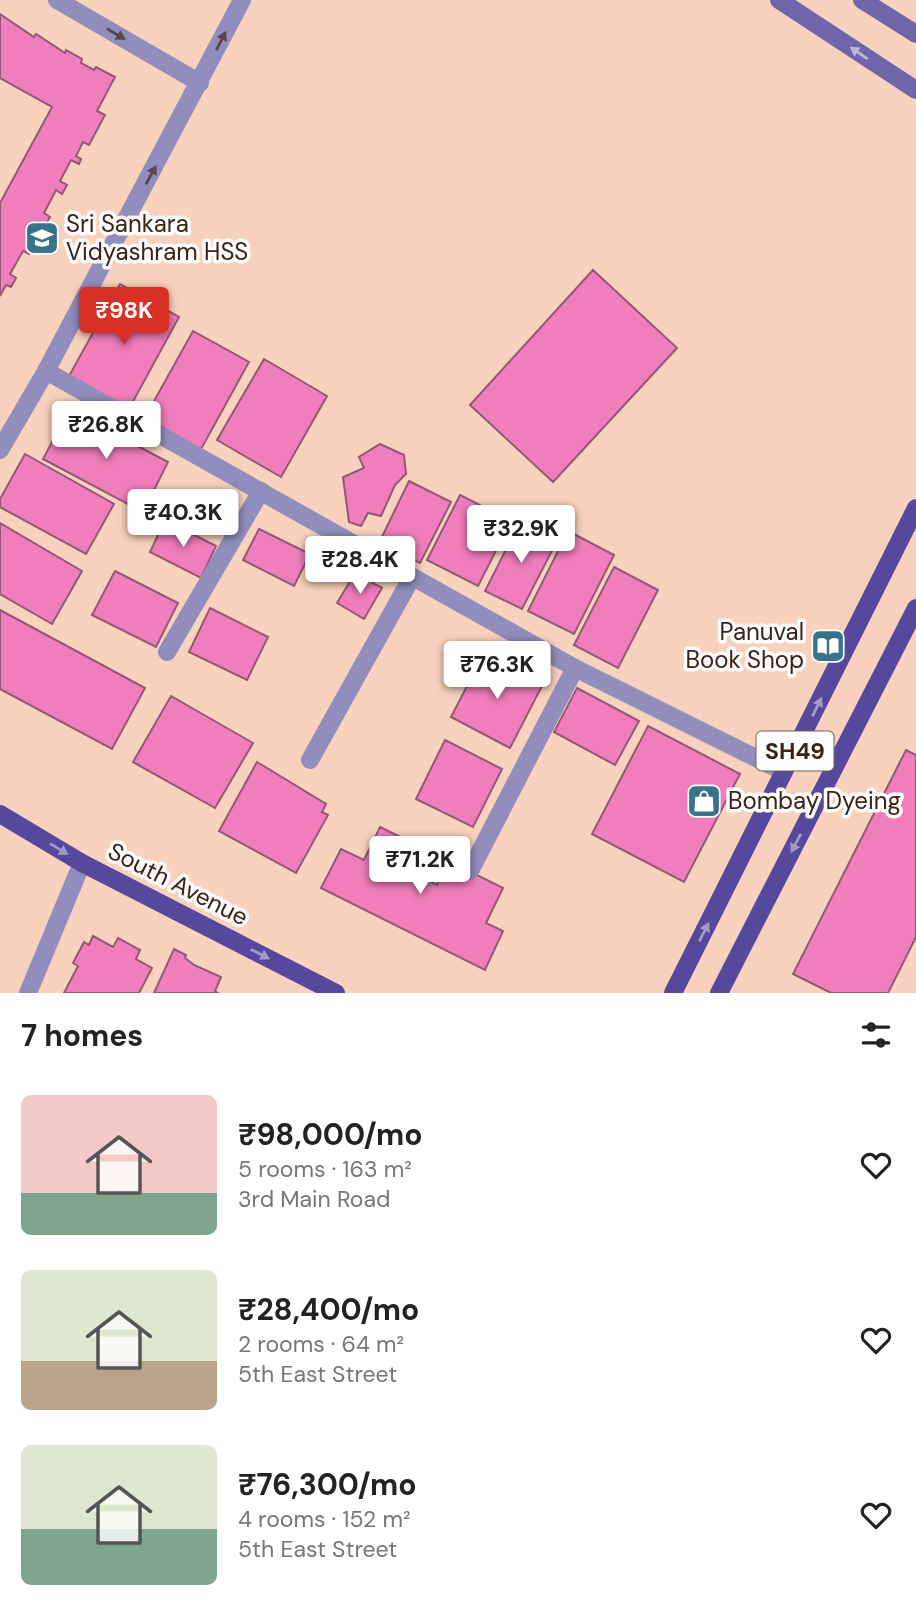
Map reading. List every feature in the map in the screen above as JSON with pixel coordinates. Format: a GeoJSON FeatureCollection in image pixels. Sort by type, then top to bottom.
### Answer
{"type":"FeatureCollection","features":[{"type":"Feature","properties":{"kind":"main road"},"geometry":{"type":"LineString","coordinates":[[779,0],[916,90]]}},
{"type":"Feature","properties":{"kind":"main road"},"geometry":{"type":"LineString","coordinates":[[862,0],[916,34]]}},
{"type":"Feature","properties":{"kind":"main road","name":"SH49"},"geometry":{"type":"LineString","coordinates":[[673,993],[916,508]]}},
{"type":"Feature","properties":{"kind":"main road","name":"SH49"},"geometry":{"type":"LineString","coordinates":[[719,993],[916,608]]}},
{"type":"Feature","properties":{"kind":"main road","name":"South Avenue"},"geometry":{"type":"LineString","coordinates":[[0,814],[82,863],[336,993]]}},
{"type":"Feature","properties":{"kind":"street"},"geometry":{"type":"LineString","coordinates":[[57,0],[200,83]]}},
{"type":"Feature","properties":{"kind":"street"},"geometry":{"type":"LineString","coordinates":[[0,450],[46,371],[242,0]]}},
{"type":"Feature","properties":{"kind":"street"},"geometry":{"type":"LineString","coordinates":[[46,371],[575,668],[784,772]]}},
{"type":"Feature","properties":{"kind":"street"},"geometry":{"type":"LineString","coordinates":[[167,652],[261,491]]}},
{"type":"Feature","properties":{"kind":"street"},"geometry":{"type":"LineString","coordinates":[[310,761],[412,577]]}},
{"type":"Feature","properties":{"kind":"street"},"geometry":{"type":"LineString","coordinates":[[470,871],[575,668]]}},
{"type":"Feature","properties":{"kind":"street"},"geometry":{"type":"LineString","coordinates":[[28,993],[82,863]]}},
{"type":"Feature","properties":{"kind":"building"},"geometry":{"type":"Polygon","coordinates":[[[0,14],[34,37],[36,34],[65,53],[66,50],[82,59],[81,63],[115,77],[97,111],[105,115],[89,145],[83,142],[76,156],[81,159],[79,164],[71,160],[60,181],[67,185],[62,194],[56,190],[44,213],[50,217],[45,226],[38,222],[26,243],[33,247],[29,254],[23,251],[10,274],[16,278],[11,287],[6,285],[0,296],[0,203],[52,107],[0,78],[0,14]]]}},
{"type":"Feature","properties":{"kind":"building"},"geometry":{"type":"Polygon","coordinates":[[[593,270],[677,348],[553,482],[470,405],[593,270]]]}},
{"type":"Feature","properties":{"kind":"building"},"geometry":{"type":"Polygon","coordinates":[[[120,284],[179,317],[129,409],[69,376],[120,284]]]}},
{"type":"Feature","properties":{"kind":"building"},"geometry":{"type":"Polygon","coordinates":[[[193,331],[249,362],[200,451],[144,419],[193,331]]]}},
{"type":"Feature","properties":{"kind":"building"},"geometry":{"type":"Polygon","coordinates":[[[264,359],[327,396],[281,477],[217,440],[264,359]]]}},
{"type":"Feature","properties":{"kind":"building"},"geometry":{"type":"Polygon","coordinates":[[[69,410],[168,462],[143,512],[43,459],[69,410]]]}},
{"type":"Feature","properties":{"kind":"building"},"geometry":{"type":"Polygon","coordinates":[[[380,444],[404,455],[406,474],[395,485],[381,516],[368,513],[361,526],[349,522],[343,477],[364,468],[359,457],[380,444]]]}},
{"type":"Feature","properties":{"kind":"building"},"geometry":{"type":"Polygon","coordinates":[[[25,454],[114,504],[86,554],[0,507],[0,499],[25,454]]]}},
{"type":"Feature","properties":{"kind":"building"},"geometry":{"type":"Polygon","coordinates":[[[409,481],[451,502],[420,563],[379,543],[409,481]]]}},
{"type":"Feature","properties":{"kind":"building"},"geometry":{"type":"Polygon","coordinates":[[[460,495],[511,521],[478,586],[427,560],[460,495]]]}},
{"type":"Feature","properties":{"kind":"building"},"geometry":{"type":"Polygon","coordinates":[[[165,520],[216,546],[201,578],[150,552],[165,520]]]}},
{"type":"Feature","properties":{"kind":"building"},"geometry":{"type":"Polygon","coordinates":[[[521,520],[558,539],[522,609],[485,591],[521,520]]]}},
{"type":"Feature","properties":{"kind":"building"},"geometry":{"type":"Polygon","coordinates":[[[0,523],[82,571],[52,624],[0,594],[0,523]]]}},
{"type":"Feature","properties":{"kind":"building"},"geometry":{"type":"Polygon","coordinates":[[[259,529],[310,554],[294,586],[243,560],[259,529]]]}},
{"type":"Feature","properties":{"kind":"building"},"geometry":{"type":"Polygon","coordinates":[[[568,531],[614,555],[574,634],[528,611],[568,531]]]}},
{"type":"Feature","properties":{"kind":"building"},"geometry":{"type":"Polygon","coordinates":[[[614,567],[658,590],[618,668],[574,645],[614,567]]]}},
{"type":"Feature","properties":{"kind":"building"},"geometry":{"type":"Polygon","coordinates":[[[115,571],[178,603],[156,647],[92,615],[115,571]]]}},
{"type":"Feature","properties":{"kind":"building"},"geometry":{"type":"Polygon","coordinates":[[[355,573],[382,588],[364,619],[337,603],[355,573]]]}},
{"type":"Feature","properties":{"kind":"building"},"geometry":{"type":"Polygon","coordinates":[[[210,608],[268,637],[247,680],[189,652],[210,608]]]}},
{"type":"Feature","properties":{"kind":"building"},"geometry":{"type":"Polygon","coordinates":[[[0,610],[145,688],[112,749],[0,689],[0,610]]]}},
{"type":"Feature","properties":{"kind":"building"},"geometry":{"type":"Polygon","coordinates":[[[484,653],[543,684],[510,748],[451,717],[484,653]]]}},
{"type":"Feature","properties":{"kind":"building"},"geometry":{"type":"Polygon","coordinates":[[[577,688],[639,721],[615,765],[554,732],[577,688]]]}},
{"type":"Feature","properties":{"kind":"building"},"geometry":{"type":"Polygon","coordinates":[[[171,696],[253,743],[215,808],[133,762],[171,696]]]}},
{"type":"Feature","properties":{"kind":"building"},"geometry":{"type":"Polygon","coordinates":[[[648,726],[740,774],[684,882],[592,834],[648,726]]]}},
{"type":"Feature","properties":{"kind":"building"},"geometry":{"type":"Polygon","coordinates":[[[445,740],[502,769],[473,827],[416,799],[445,740]]]}},
{"type":"Feature","properties":{"kind":"building"},"geometry":{"type":"Polygon","coordinates":[[[906,750],[916,755],[916,937],[888,993],[831,993],[793,974],[906,750]]]}},
{"type":"Feature","properties":{"kind":"building"},"geometry":{"type":"Polygon","coordinates":[[[257,762],[326,804],[322,812],[328,815],[296,873],[219,831],[257,762]]]}},
{"type":"Feature","properties":{"kind":"building"},"geometry":{"type":"Polygon","coordinates":[[[380,827],[435,854],[423,878],[437,885],[449,861],[503,888],[486,923],[503,931],[485,970],[321,888],[341,849],[364,860],[380,827]]]}},
{"type":"Feature","properties":{"kind":"building"},"geometry":{"type":"Polygon","coordinates":[[[93,936],[113,947],[118,938],[140,950],[136,959],[152,968],[139,993],[64,993],[78,966],[73,963],[84,942],[89,945],[93,936]]]}},
{"type":"Feature","properties":{"kind":"building"},"geometry":{"type":"Polygon","coordinates":[[[174,949],[186,955],[185,958],[194,965],[221,977],[215,991],[218,993],[154,993],[174,949]]]}},
{"type":"Feature","properties":{"kind":"place","name":"Sri Sankara Vidyashram HSS"},"geometry":{"type":"Point","coordinates":[42,238]}},
{"type":"Feature","properties":{"kind":"place","name":"Panuval Book Shop"},"geometry":{"type":"Point","coordinates":[828,646]}},
{"type":"Feature","properties":{"kind":"place","name":"Bombay Dyeing"},"geometry":{"type":"Point","coordinates":[704,801]}}]}
